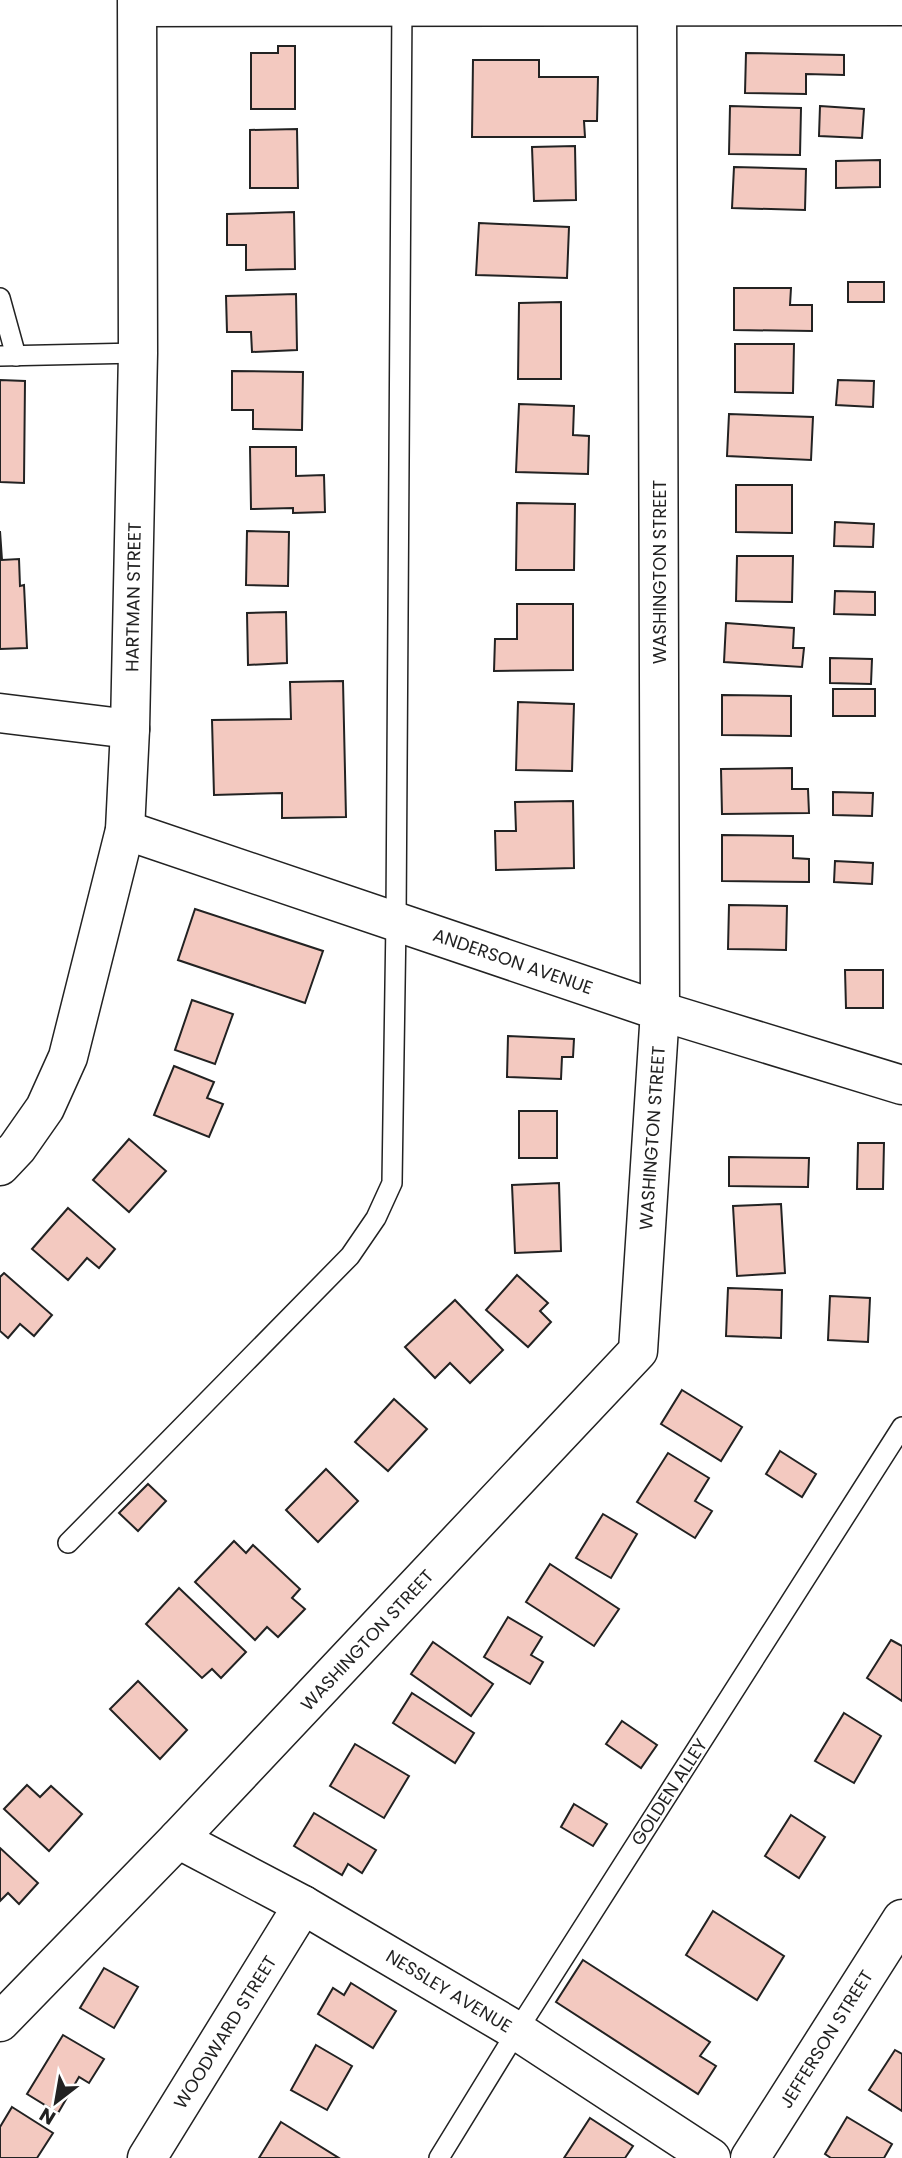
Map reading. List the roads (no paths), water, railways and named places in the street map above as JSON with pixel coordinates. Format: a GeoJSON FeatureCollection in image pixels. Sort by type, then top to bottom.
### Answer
{"type":"FeatureCollection","features":[{"type":"Feature","properties":{"kind":"street"},"geometry":{"type":"LineString","coordinates":[[137,4],[657,3],[902,6]]}},
{"type":"Feature","properties":{"kind":"street","name":"WASHINGTON STREET"},"geometry":{"type":"LineString","coordinates":[[0,2022],[178,1839],[638,1352],[660,1011],[657,3]]}},
{"type":"Feature","properties":{"kind":"street","name":"HARTMAN STREET"},"geometry":{"type":"LineString","coordinates":[[0,1166],[17,1148],[45,1108],[68,1057],[125,830],[130,729],[138,354],[137,4]]}},
{"type":"Feature","properties":{"kind":"street"},"geometry":{"type":"LineString","coordinates":[[0,713],[130,729]]}},
{"type":"Feature","properties":{"kind":"street","name":"ANDERSON AVENUE"},"geometry":{"type":"LineString","coordinates":[[125,830],[660,1011],[902,1085]]}},
{"type":"Feature","properties":{"kind":"street","name":"NESSLEY AVENUE"},"geometry":{"type":"LineString","coordinates":[[178,1839],[303,1905],[517,2031],[711,2158]]}},
{"type":"Feature","properties":{"kind":"street","name":"WOODWARD STREET"},"geometry":{"type":"LineString","coordinates":[[147,2158],[303,1905]]}},
{"type":"Feature","properties":{"kind":"street","name":"JEFFERSON STREET"},"geometry":{"type":"LineString","coordinates":[[750,2158],[902,1919]]}},
{"type":"Feature","properties":{"kind":"lane"},"geometry":{"type":"LineString","coordinates":[[68,1543],[350,1256],[376,1218],[392,1183],[402,3]]}},
{"type":"Feature","properties":{"kind":"lane"},"geometry":{"type":"LineString","coordinates":[[0,298],[8,356],[138,354]]}},
{"type":"Feature","properties":{"kind":"lane","name":"GOLDEN ALLEY"},"geometry":{"type":"LineString","coordinates":[[439,2158],[902,1427]]}}]}
